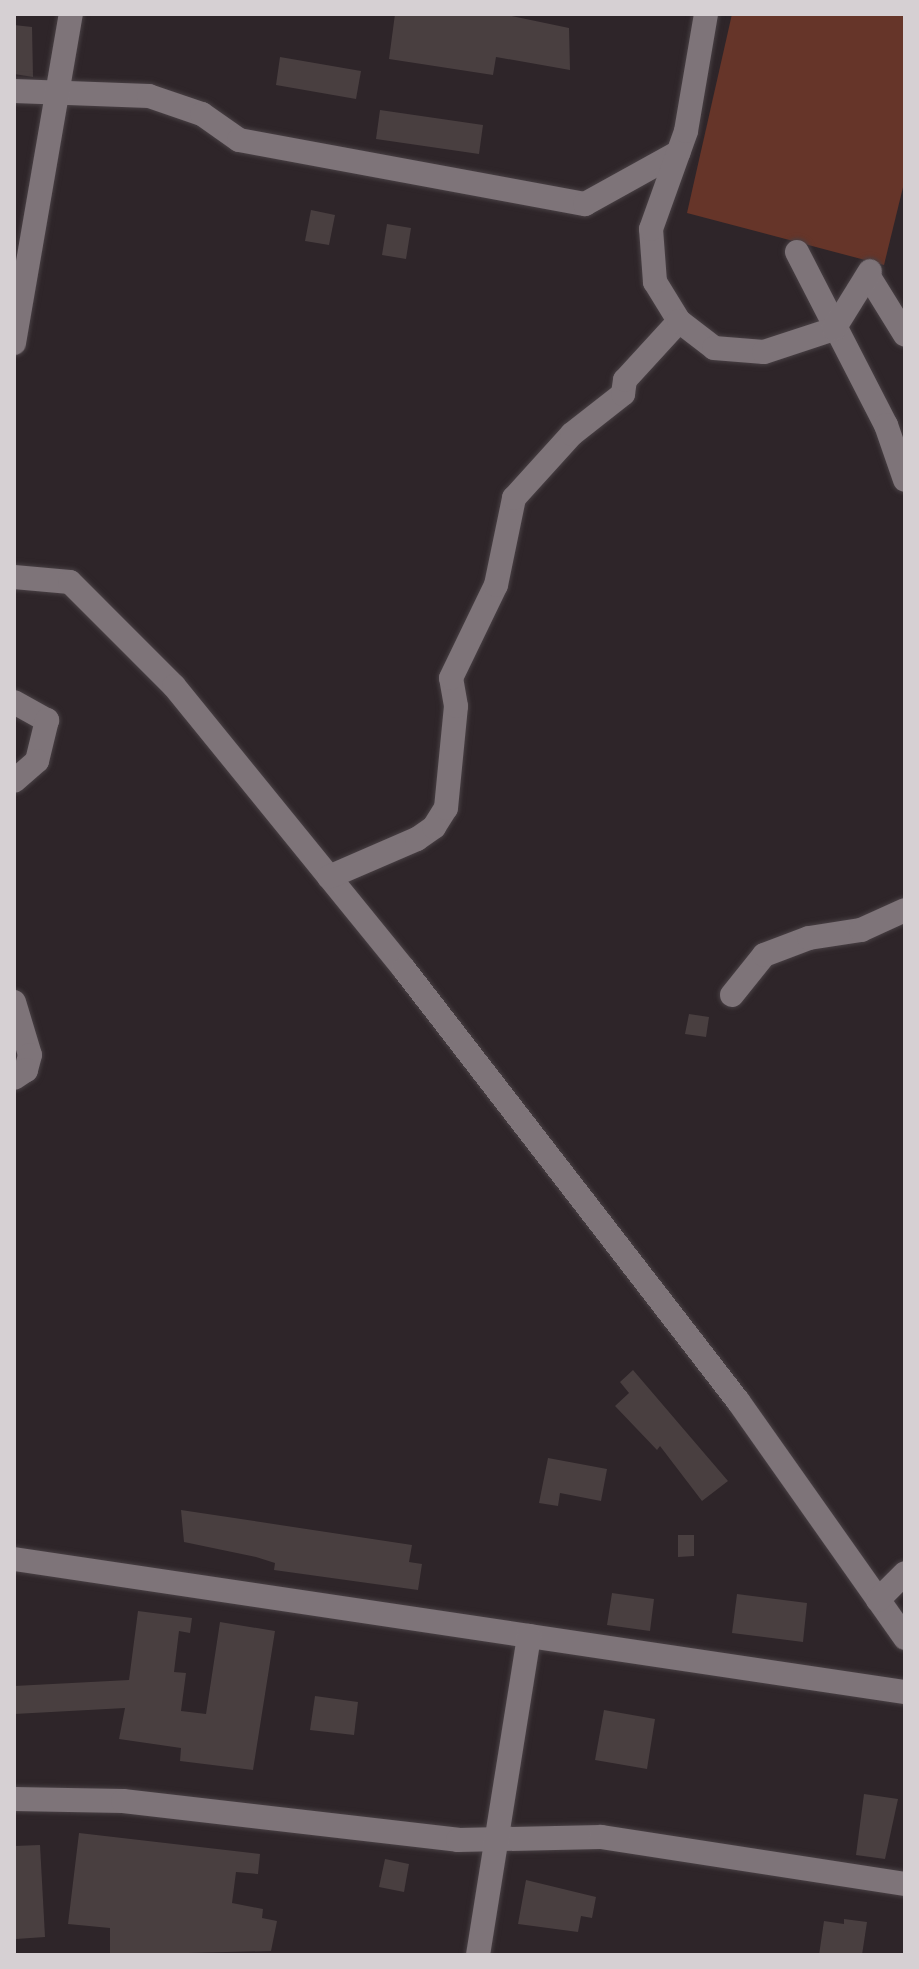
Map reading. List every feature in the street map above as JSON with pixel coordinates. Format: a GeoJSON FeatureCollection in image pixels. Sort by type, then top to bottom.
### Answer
{"type":"FeatureCollection","features":[{"type":"Feature","properties":{"kind":"street"},"geometry":{"type":"LineString","coordinates":[[15,334],[71,14]]}},
{"type":"Feature","properties":{"kind":"street"},"geometry":{"type":"LineString","coordinates":[[706,14],[679,152],[651,229],[655,282],[679,321],[714,348],[764,352],[834,329],[869,273],[905,335]]}},
{"type":"Feature","properties":{"kind":"street"},"geometry":{"type":"LineString","coordinates":[[14,91],[58,88],[149,96],[202,114],[239,140],[585,204],[679,152]]}},
{"type":"Feature","properties":{"kind":"street"},"geometry":{"type":"LineString","coordinates":[[797,252],[886,425],[905,480]]}},
{"type":"Feature","properties":{"kind":"street"},"geometry":{"type":"LineString","coordinates":[[329,877],[434,827],[450,797],[445,768],[456,706],[451,678],[496,585],[507,509],[572,434],[623,394],[625,380],[679,321]]}},
{"type":"Feature","properties":{"kind":"street"},"geometry":{"type":"LineString","coordinates":[[14,577],[70,582],[174,686],[329,877],[738,1401],[905,1638]]}},
{"type":"Feature","properties":{"kind":"street"},"geometry":{"type":"LineString","coordinates":[[14,702],[47,720],[37,761],[14,781]]}},
{"type":"Feature","properties":{"kind":"street"},"geometry":{"type":"LineString","coordinates":[[732,995],[764,955],[809,938],[861,930],[905,910]]}},
{"type":"Feature","properties":{"kind":"street"},"geometry":{"type":"LineString","coordinates":[[14,1002],[30,1055],[26,1070],[14,1078]]}},
{"type":"Feature","properties":{"kind":"street"},"geometry":{"type":"LineString","coordinates":[[14,1559],[905,1692]]}},
{"type":"Feature","properties":{"kind":"street"},"geometry":{"type":"LineString","coordinates":[[878,1600],[905,1573]]}},
{"type":"Feature","properties":{"kind":"street"},"geometry":{"type":"LineString","coordinates":[[478,1955],[529,1636]]}},
{"type":"Feature","properties":{"kind":"street"},"geometry":{"type":"LineString","coordinates":[[14,1799],[123,1801],[496,1841],[601,1837],[905,1884]]}},
{"type":"Feature","properties":{"kind":"shaded area"},"geometry":{"type":"Polygon","coordinates":[[[732,14],[905,14],[905,179],[884,265],[687,213],[732,14]]]}},
{"type":"Feature","properties":{"kind":"building"},"geometry":{"type":"Polygon","coordinates":[[[395,14],[502,14],[569,28],[570,70],[496,57],[493,75],[389,59],[395,14]]]}},
{"type":"Feature","properties":{"kind":"building"},"geometry":{"type":"Polygon","coordinates":[[[14,25],[32,27],[33,77],[14,74],[14,25]]]}},
{"type":"Feature","properties":{"kind":"building"},"geometry":{"type":"Polygon","coordinates":[[[280,57],[361,71],[356,99],[276,85],[280,57]]]}},
{"type":"Feature","properties":{"kind":"building"},"geometry":{"type":"Polygon","coordinates":[[[380,110],[483,125],[479,154],[376,139],[380,110]]]}},
{"type":"Feature","properties":{"kind":"building"},"geometry":{"type":"Polygon","coordinates":[[[311,210],[335,215],[329,245],[305,241],[311,210]]]}},
{"type":"Feature","properties":{"kind":"building"},"geometry":{"type":"Polygon","coordinates":[[[387,224],[411,228],[406,259],[382,255],[387,224]]]}},
{"type":"Feature","properties":{"kind":"building"},"geometry":{"type":"Polygon","coordinates":[[[689,1014],[709,1017],[706,1037],[685,1034],[689,1014]]]}},
{"type":"Feature","properties":{"kind":"building"},"geometry":{"type":"Polygon","coordinates":[[[633,1370],[728,1481],[702,1501],[660,1446],[657,1450],[615,1406],[629,1393],[620,1382],[633,1370]]]}},
{"type":"Feature","properties":{"kind":"building"},"geometry":{"type":"Polygon","coordinates":[[[548,1458],[607,1469],[601,1501],[560,1493],[558,1506],[539,1503],[548,1458]]]}},
{"type":"Feature","properties":{"kind":"building"},"geometry":{"type":"Polygon","coordinates":[[[181,1510],[412,1545],[409,1562],[422,1564],[418,1590],[274,1570],[275,1563],[256,1557],[184,1542],[181,1510]]]}},
{"type":"Feature","properties":{"kind":"building"},"geometry":{"type":"Polygon","coordinates":[[[678,1535],[694,1535],[694,1556],[678,1557],[678,1535]]]}},
{"type":"Feature","properties":{"kind":"building"},"geometry":{"type":"Polygon","coordinates":[[[612,1593],[654,1599],[650,1631],[607,1625],[612,1593]]]}},
{"type":"Feature","properties":{"kind":"building"},"geometry":{"type":"Polygon","coordinates":[[[737,1594],[807,1603],[803,1642],[732,1633],[737,1594]]]}},
{"type":"Feature","properties":{"kind":"building"},"geometry":{"type":"Polygon","coordinates":[[[138,1611],[192,1618],[190,1633],[179,1631],[174,1672],[186,1673],[181,1711],[206,1714],[220,1622],[275,1631],[253,1770],[180,1761],[181,1748],[119,1739],[125,1708],[14,1714],[14,1686],[129,1680],[138,1611]]]}},
{"type":"Feature","properties":{"kind":"building"},"geometry":{"type":"Polygon","coordinates":[[[315,1696],[358,1702],[354,1735],[310,1730],[315,1696]]]}},
{"type":"Feature","properties":{"kind":"building"},"geometry":{"type":"Polygon","coordinates":[[[604,1710],[655,1719],[647,1769],[595,1760],[604,1710]]]}},
{"type":"Feature","properties":{"kind":"building"},"geometry":{"type":"Polygon","coordinates":[[[864,1794],[898,1799],[885,1859],[856,1855],[864,1794]]]}},
{"type":"Feature","properties":{"kind":"building"},"geometry":{"type":"Polygon","coordinates":[[[79,1833],[260,1854],[258,1874],[236,1872],[232,1903],[263,1909],[262,1918],[277,1921],[271,1951],[110,1955],[110,1928],[68,1924],[79,1833]]]}},
{"type":"Feature","properties":{"kind":"building"},"geometry":{"type":"Polygon","coordinates":[[[40,1845],[45,1937],[16,1939],[14,1846],[40,1845]]]}},
{"type":"Feature","properties":{"kind":"building"},"geometry":{"type":"Polygon","coordinates":[[[385,1859],[409,1864],[404,1892],[379,1887],[385,1859]]]}},
{"type":"Feature","properties":{"kind":"building"},"geometry":{"type":"Polygon","coordinates":[[[526,1880],[596,1897],[592,1918],[581,1916],[578,1932],[518,1924],[526,1880]]]}},
{"type":"Feature","properties":{"kind":"building"},"geometry":{"type":"Polygon","coordinates":[[[844,1919],[867,1922],[862,1955],[819,1955],[824,1921],[844,1924],[844,1919]]]}}]}
